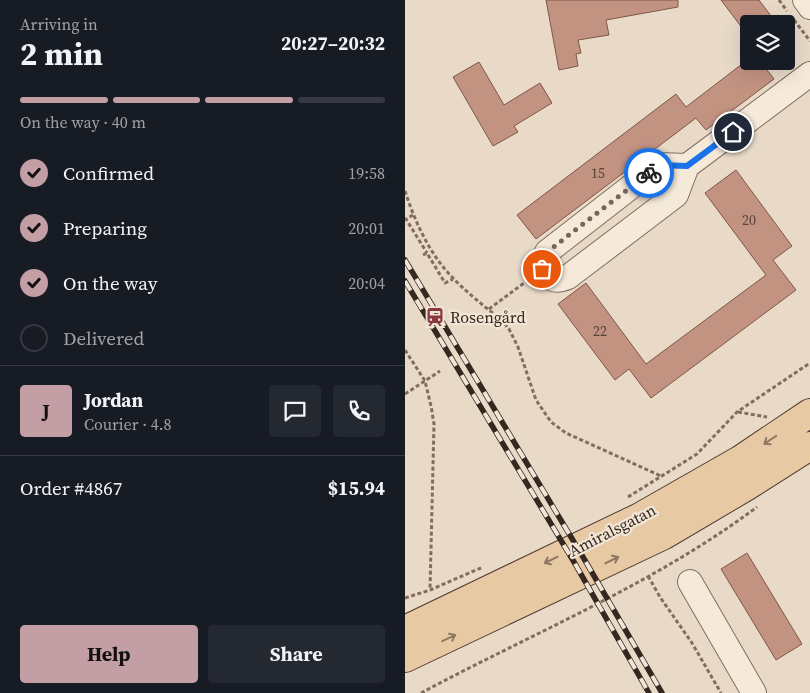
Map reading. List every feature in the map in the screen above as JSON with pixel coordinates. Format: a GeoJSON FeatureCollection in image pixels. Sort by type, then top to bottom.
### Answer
{"type":"FeatureCollection","features":[{"type":"Feature","properties":{"kind":"main road","name":"Amiralsgatan"},"geometry":{"type":"LineString","coordinates":[[405,630],[640,516],[740,460],[810,413]]}},
{"type":"Feature","properties":{"kind":"main road","name":"Amiralsgatan"},"geometry":{"type":"LineString","coordinates":[[405,658],[664,535],[810,446]]}},
{"type":"Feature","properties":{"kind":"street"},"geometry":{"type":"LineString","coordinates":[[805,0],[810,8]]}},
{"type":"Feature","properties":{"kind":"street"},"geometry":{"type":"LineString","coordinates":[[687,166],[659,165],[547,252],[542,269],[548,277],[560,281],[567,277],[676,195],[687,166],[810,74]]}},
{"type":"Feature","properties":{"kind":"street"},"geometry":{"type":"LineString","coordinates":[[690,582],[754,693]]}},
{"type":"Feature","properties":{"kind":"path"},"geometry":{"type":"LineString","coordinates":[[405,191],[413,215],[433,252],[453,279],[503,322],[515,338],[536,400],[551,422],[566,433],[662,476]]}},
{"type":"Feature","properties":{"kind":"path"},"geometry":{"type":"LineString","coordinates":[[413,215],[406,219],[445,283],[453,279]]}},
{"type":"Feature","properties":{"kind":"path"},"geometry":{"type":"LineString","coordinates":[[423,255],[427,253]]}},
{"type":"Feature","properties":{"kind":"path"},"geometry":{"type":"LineString","coordinates":[[488,309],[542,269]]}},
{"type":"Feature","properties":{"kind":"path"},"geometry":{"type":"LineString","coordinates":[[405,350],[425,381],[434,424],[430,590]]}},
{"type":"Feature","properties":{"kind":"path"},"geometry":{"type":"LineString","coordinates":[[620,501],[697,454],[737,412],[810,363]]}},
{"type":"Feature","properties":{"kind":"path"},"geometry":{"type":"LineString","coordinates":[[405,394],[440,372]]}},
{"type":"Feature","properties":{"kind":"path"},"geometry":{"type":"LineString","coordinates":[[421,693],[648,576],[733,524],[764,502]]}},
{"type":"Feature","properties":{"kind":"path"},"geometry":{"type":"LineString","coordinates":[[405,598],[430,590],[490,564]]}},
{"type":"Feature","properties":{"kind":"path"},"geometry":{"type":"LineString","coordinates":[[648,576],[692,643],[721,693]]}},
{"type":"Feature","properties":{"kind":"building"},"geometry":{"type":"Polygon","coordinates":[[[546,0],[678,0],[678,7],[606,20],[609,35],[578,40],[581,53],[576,54],[578,66],[559,70],[546,0]]]}},
{"type":"Feature","properties":{"kind":"building"},"geometry":{"type":"Polygon","coordinates":[[[721,0],[759,0],[770,15],[740,15],[740,25],[721,0]]]}},
{"type":"Feature","properties":{"kind":"building"},"geometry":{"type":"Polygon","coordinates":[[[479,62],[504,105],[540,83],[552,103],[514,126],[518,132],[493,146],[453,77],[479,62]]]}},
{"type":"Feature","properties":{"kind":"building"},"geometry":{"type":"Polygon","coordinates":[[[740,66],[740,70],[767,70],[774,79],[706,130],[696,118],[536,239],[517,215],[676,94],[686,107],[740,66]]]}},
{"type":"Feature","properties":{"kind":"building"},"geometry":{"type":"Polygon","coordinates":[[[736,170],[792,246],[773,260],[796,290],[651,398],[629,369],[615,380],[558,304],[586,283],[646,364],[766,275],[705,193],[736,170]]]}},
{"type":"Feature","properties":{"kind":"building"},"geometry":{"type":"Polygon","coordinates":[[[747,553],[802,644],[776,660],[721,569],[747,553]]]}},
{"type":"Feature","properties":{"kind":"railway"},"geometry":{"type":"LineString","coordinates":[[405,260],[662,693]]}},
{"type":"Feature","properties":{"kind":"railway"},"geometry":{"type":"LineString","coordinates":[[405,281],[574,562],[649,693]]}},
{"type":"Feature","properties":{"kind":"way so far"},"geometry":{"type":"LineString","coordinates":[[542,269],[547,252],[649,173]]}},
{"type":"Feature","properties":{"kind":"place","name":"Rosengård"},"geometry":{"type":"Point","coordinates":[435,317]}},
{"type":"Feature","properties":{"kind":"route"},"geometry":{"type":"LineString","coordinates":[[649,173],[659,165],[687,166],[733,132]]}}]}
